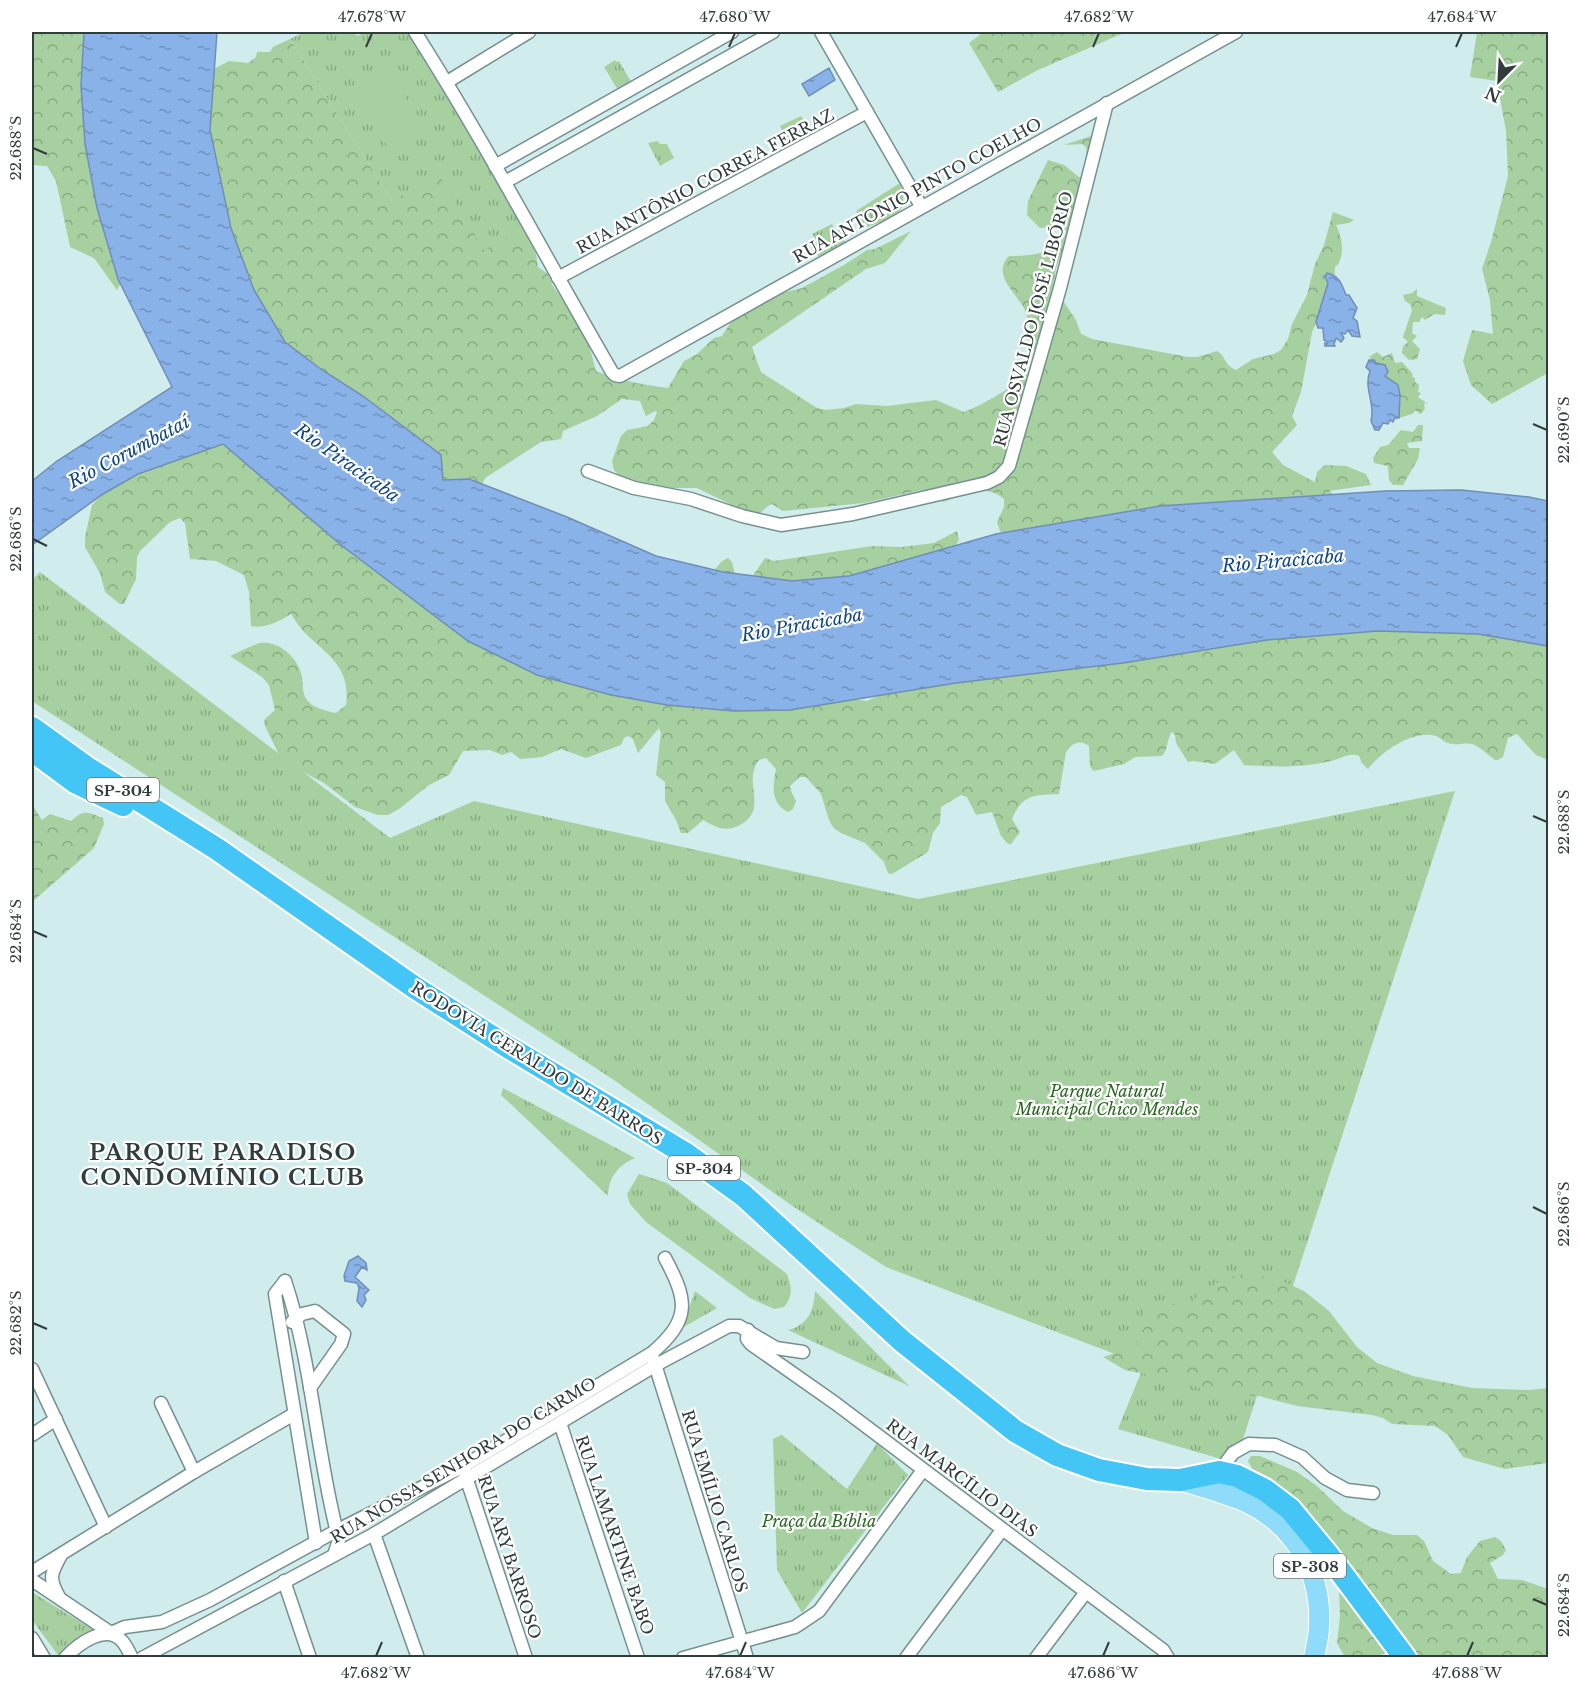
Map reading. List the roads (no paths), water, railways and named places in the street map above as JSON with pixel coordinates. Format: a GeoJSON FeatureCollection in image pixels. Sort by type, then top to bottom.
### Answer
{"type":"FeatureCollection","features":[{"type":"Feature","properties":{"kind":"highway","name":"RODOVIA GERALDO DE BARROS"},"geometry":{"type":"LineString","coordinates":[[32,728],[86,767],[217,849],[414,987],[508,1047],[686,1154],[743,1195],[902,1341],[1014,1431],[1057,1455],[1099,1470],[1147,1479],[1180,1480],[1219,1472]]}},
{"type":"Feature","properties":{"kind":"highway","name":"RODOVIA GERALDO DE BARROS"},"geometry":{"type":"LineString","coordinates":[[32,750],[75,782],[217,849]]}},
{"type":"Feature","properties":{"kind":"highway"},"geometry":{"type":"LineString","coordinates":[[1219,1472],[1237,1476],[1265,1490],[1290,1509],[1405,1658]]}},
{"type":"Feature","properties":{"kind":"main road","name":"SP-308"},"geometry":{"type":"LineString","coordinates":[[1180,1480],[1245,1502],[1264,1512],[1288,1532],[1301,1550],[1318,1590],[1319,1627],[1314,1658]]}},
{"type":"Feature","properties":{"kind":"street"},"geometry":{"type":"LineString","coordinates":[[415,32],[447,82],[558,278]]}},
{"type":"Feature","properties":{"kind":"street"},"geometry":{"type":"LineString","coordinates":[[447,82],[529,32]]}},
{"type":"Feature","properties":{"kind":"street"},"geometry":{"type":"LineString","coordinates":[[495,166],[732,32]]}},
{"type":"Feature","properties":{"kind":"street"},"geometry":{"type":"LineString","coordinates":[[505,182],[773,32]]}},
{"type":"Feature","properties":{"kind":"street"},"geometry":{"type":"LineString","coordinates":[[821,32],[921,206]]}},
{"type":"Feature","properties":{"kind":"street","name":"RUA ANTONIO PINTO COELHO"},"geometry":{"type":"LineString","coordinates":[[558,278],[615,375],[620,376],[1236,32]]}},
{"type":"Feature","properties":{"kind":"street","name":"RUA OSVALDO JOSÉ LIBÓRIO"},"geometry":{"type":"LineString","coordinates":[[588,471],[634,488],[691,499],[742,516],[781,525],[853,514],[987,483],[999,477],[1009,466],[1060,288],[1107,103]]}},
{"type":"Feature","properties":{"kind":"street","name":"RUA ANTÔNIO CORREA FERRAZ"},"geometry":{"type":"LineString","coordinates":[[558,278],[867,112]]}},
{"type":"Feature","properties":{"kind":"street","name":"RUA NOSSA SENHORA DO CARMO"},"geometry":{"type":"LineString","coordinates":[[65,1658],[99,1635],[125,1627],[146,1626],[177,1617],[336,1531],[464,1472],[560,1423],[654,1359],[675,1327],[682,1304],[680,1285],[665,1258]]}},
{"type":"Feature","properties":{"kind":"street"},"geometry":{"type":"LineString","coordinates":[[316,1543],[275,1294],[285,1281],[310,1388],[339,1540],[334,1555]]}},
{"type":"Feature","properties":{"kind":"street"},"geometry":{"type":"LineString","coordinates":[[282,1333],[295,1318],[315,1311],[344,1334],[341,1344],[310,1388]]}},
{"type":"Feature","properties":{"kind":"street","name":"RUA NOSSA SENHORA DO CARMO"},"geometry":{"type":"LineString","coordinates":[[142,1658],[374,1534],[464,1472],[654,1359],[729,1326],[738,1326],[748,1330]]}},
{"type":"Feature","properties":{"kind":"street"},"geometry":{"type":"LineString","coordinates":[[748,1330],[776,1348],[803,1352]]}},
{"type":"Feature","properties":{"kind":"street","name":"RUA MARCÍLIO DIAS"},"geometry":{"type":"LineString","coordinates":[[748,1330],[747,1339],[751,1344],[836,1403],[1165,1654]]}},
{"type":"Feature","properties":{"kind":"street","name":"RUA EMÍLIO CARLOS"},"geometry":{"type":"LineString","coordinates":[[654,1359],[747,1658]]}},
{"type":"Feature","properties":{"kind":"street"},"geometry":{"type":"LineString","coordinates":[[32,1369],[106,1527]]}},
{"type":"Feature","properties":{"kind":"street"},"geometry":{"type":"LineString","coordinates":[[161,1403],[194,1472]]}},
{"type":"Feature","properties":{"kind":"street"},"geometry":{"type":"LineString","coordinates":[[32,1572],[194,1472],[294,1414]]}},
{"type":"Feature","properties":{"kind":"street"},"geometry":{"type":"LineString","coordinates":[[32,1435],[56,1419]]}},
{"type":"Feature","properties":{"kind":"street","name":"RUA LAMARTINE BABO"},"geometry":{"type":"LineString","coordinates":[[560,1423],[638,1658]]}},
{"type":"Feature","properties":{"kind":"street"},"geometry":{"type":"LineString","coordinates":[[1219,1472],[1233,1453],[1249,1444],[1275,1445],[1302,1457],[1325,1478],[1347,1490],[1373,1493]]}},
{"type":"Feature","properties":{"kind":"street"},"geometry":{"type":"LineString","coordinates":[[683,1658],[795,1627],[819,1611],[923,1470]]}},
{"type":"Feature","properties":{"kind":"street","name":"RUA ARY BARROSO"},"geometry":{"type":"LineString","coordinates":[[464,1472],[526,1658]]}},
{"type":"Feature","properties":{"kind":"street"},"geometry":{"type":"LineString","coordinates":[[906,1658],[1002,1530]]}},
{"type":"Feature","properties":{"kind":"street"},"geometry":{"type":"LineString","coordinates":[[374,1534],[418,1658]]}},
{"type":"Feature","properties":{"kind":"street"},"geometry":{"type":"LineString","coordinates":[[60,1598],[52,1585],[51,1574],[62,1554]]}},
{"type":"Feature","properties":{"kind":"street"},"geometry":{"type":"LineString","coordinates":[[32,1580],[122,1640],[132,1658]]}},
{"type":"Feature","properties":{"kind":"street"},"geometry":{"type":"LineString","coordinates":[[284,1581],[310,1658]]}},
{"type":"Feature","properties":{"kind":"street"},"geometry":{"type":"LineString","coordinates":[[1036,1658],[1086,1592]]}},
{"type":"Feature","properties":{"kind":"street"},"geometry":{"type":"LineString","coordinates":[[32,1638],[44,1658]]}},
{"type":"Feature","properties":{"kind":"water"},"geometry":{"type":"Polygon","coordinates":[[[84,32],[217,32],[210,130],[231,228],[254,290],[285,342],[322,370],[363,396],[441,455],[443,480],[469,479],[567,517],[656,556],[723,572],[792,581],[849,576],[996,534],[1160,506],[1385,491],[1461,490],[1529,497],[1548,501],[1548,646],[1478,634],[1378,631],[1267,640],[1123,663],[956,683],[790,710],[734,711],[667,705],[611,695],[537,675],[468,641],[341,545],[223,444],[138,474],[103,494],[32,545],[32,481],[57,461],[172,387],[118,279],[97,208],[85,144],[81,86],[84,32]]]}},
{"type":"Feature","properties":{"kind":"water"},"geometry":{"type":"Polygon","coordinates":[[[829,68],[835,80],[809,96],[802,84],[829,68]]]}},
{"type":"Feature","properties":{"kind":"water"},"geometry":{"type":"Polygon","coordinates":[[[1327,273],[1338,279],[1346,295],[1349,295],[1357,308],[1353,318],[1357,321],[1360,337],[1352,336],[1348,330],[1345,334],[1341,333],[1344,338],[1341,342],[1336,338],[1335,346],[1325,346],[1328,342],[1324,340],[1323,328],[1318,328],[1316,322],[1328,283],[1325,277],[1327,273]]]}},
{"type":"Feature","properties":{"kind":"water"},"geometry":{"type":"Polygon","coordinates":[[[1369,360],[1385,365],[1388,372],[1385,376],[1398,385],[1400,395],[1399,418],[1395,418],[1393,422],[1390,420],[1388,424],[1383,423],[1379,430],[1375,430],[1371,421],[1372,408],[1368,383],[1370,371],[1366,367],[1369,360]]]}},
{"type":"Feature","properties":{"kind":"water"},"geometry":{"type":"Polygon","coordinates":[[[358,1256],[366,1263],[367,1270],[362,1267],[355,1277],[369,1290],[364,1295],[366,1300],[362,1307],[357,1301],[359,1288],[357,1283],[345,1281],[344,1276],[349,1261],[358,1256]]]}},
{"type":"Feature","properties":{"kind":"district","name":"PARQUE PARADISO CONDOMÍNIO CLUB"},"geometry":{"type":"Point","coordinates":[223,1164]}},
{"type":"Feature","properties":{"kind":"water label","name":"Rio Corumbataí"},"geometry":{"type":"Point","coordinates":[129,452]}},
{"type":"Feature","properties":{"kind":"water label","name":"Rio Piracicaba"},"geometry":{"type":"Point","coordinates":[347,463]}},
{"type":"Feature","properties":{"kind":"water label","name":"Rio Piracicaba"},"geometry":{"type":"Point","coordinates":[1283,561]}},
{"type":"Feature","properties":{"kind":"water label","name":"Rio Piracicaba"},"geometry":{"type":"Point","coordinates":[802,625]}},
{"type":"Feature","properties":{"kind":"park label","name":"Parque Natural Municipal Chico Mendes"},"geometry":{"type":"Point","coordinates":[1107,1100]}},
{"type":"Feature","properties":{"kind":"park label","name":"Praça da Bíblia"},"geometry":{"type":"Point","coordinates":[819,1521]}}]}
